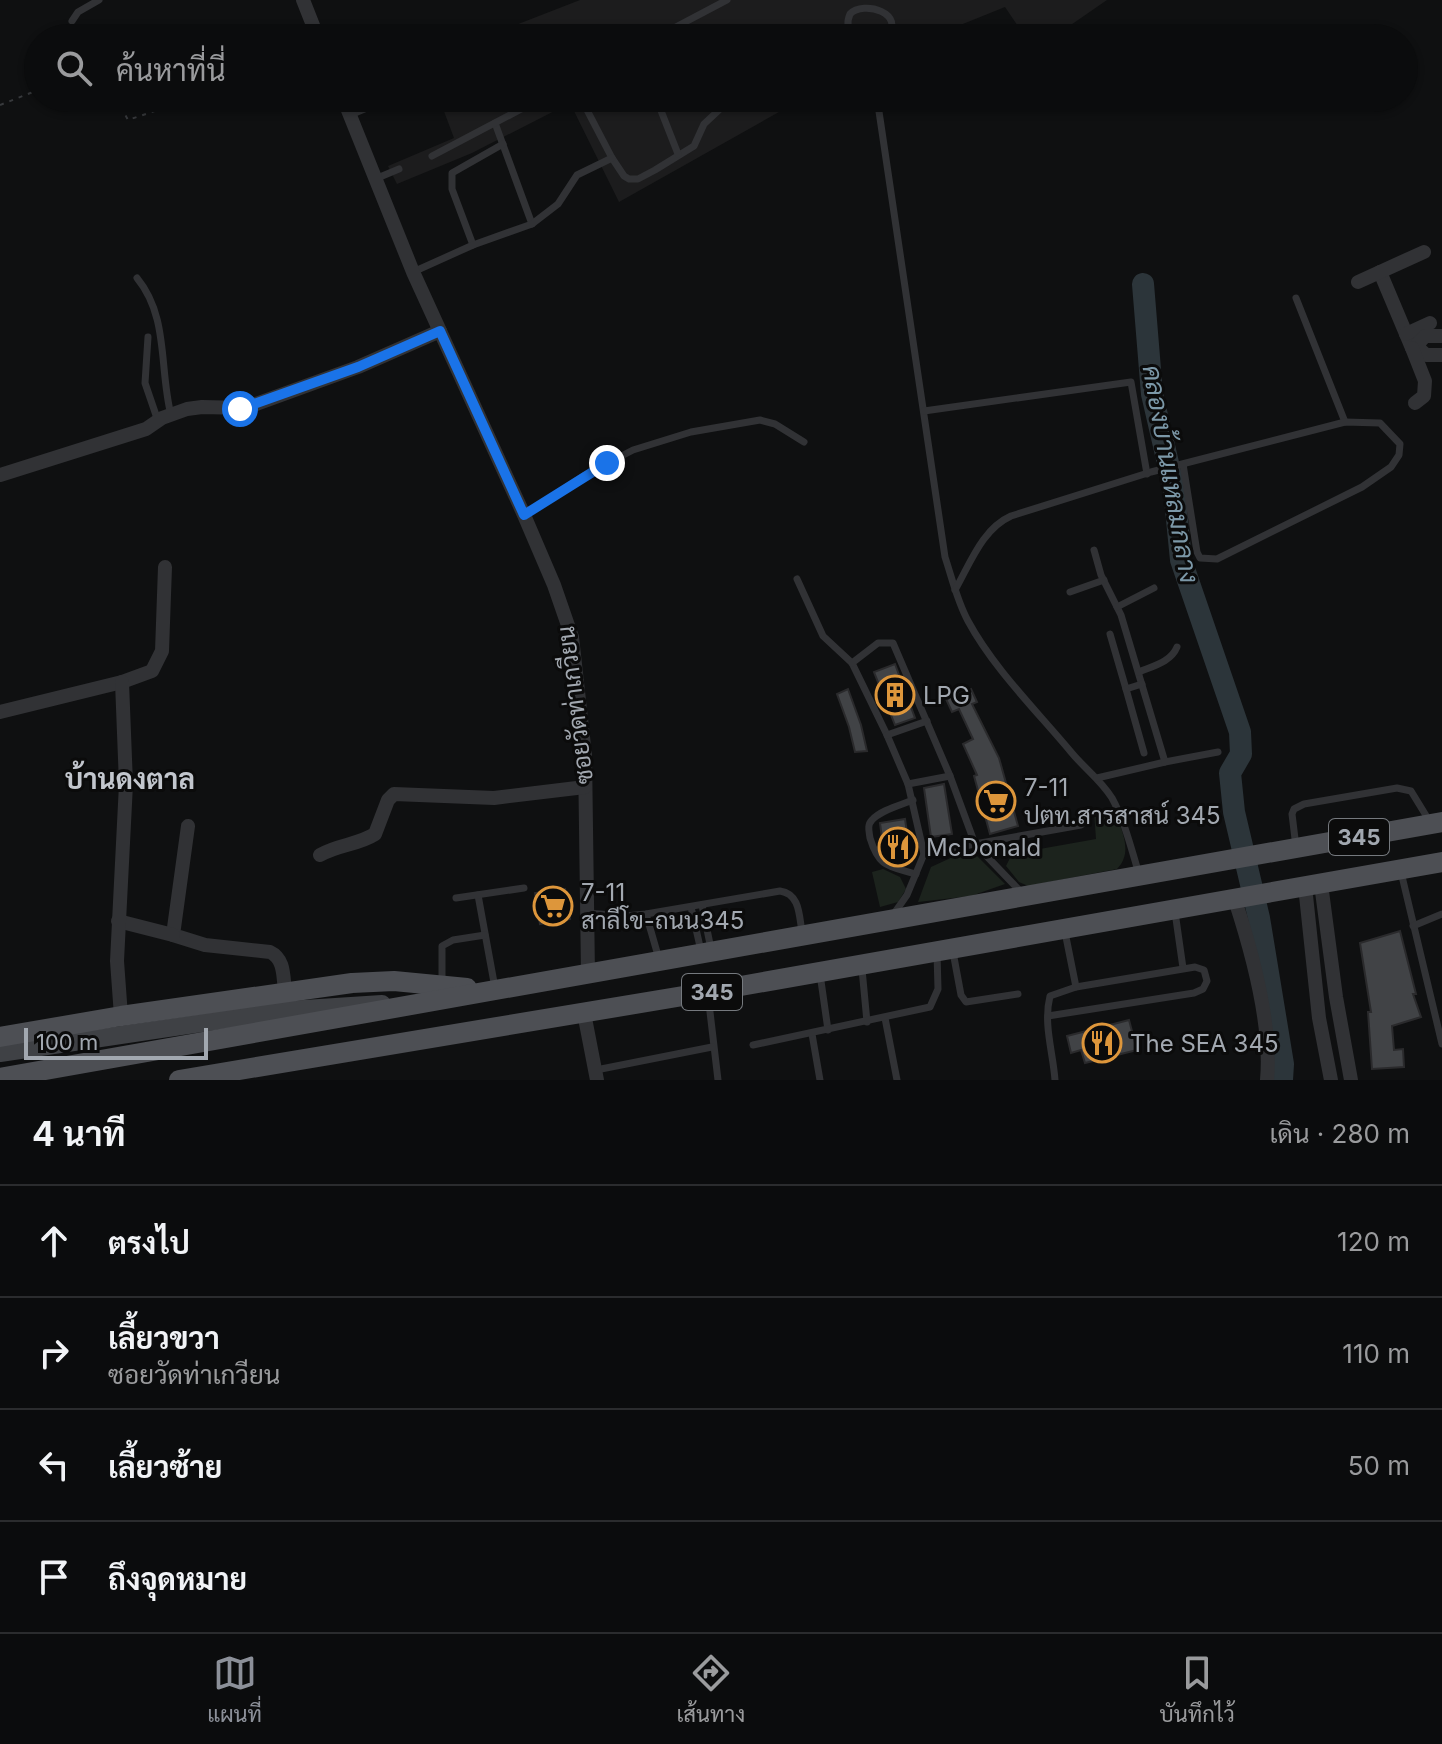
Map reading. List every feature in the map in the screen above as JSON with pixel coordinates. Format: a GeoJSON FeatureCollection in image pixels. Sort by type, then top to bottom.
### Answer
{"type":"FeatureCollection","features":[{"type":"Feature","properties":{"kind":"main road","name":"345"},"geometry":{"type":"LineString","coordinates":[[8,1076],[1437,823]]}},
{"type":"Feature","properties":{"kind":"main road","name":"345"},"geometry":{"type":"LineString","coordinates":[[179,1080],[707,992],[1442,862]]}},
{"type":"Feature","properties":{"kind":"main road"},"geometry":{"type":"LineString","coordinates":[[5,1047],[121,1016],[285,991],[394,981],[491,990]]}},
{"type":"Feature","properties":{"kind":"main road","name":"345"},"geometry":{"type":"LineString","coordinates":[[5,1047],[289,1010],[415,1004]]}},
{"type":"Feature","properties":{"kind":"main road"},"geometry":{"type":"LineString","coordinates":[[260,1080],[400,1042]]}},
{"type":"Feature","properties":{"kind":"street"},"geometry":{"type":"LineString","coordinates":[[303,0],[312,24]]}},
{"type":"Feature","properties":{"kind":"street","name":"ซอยวัดท่าเกวียน"},"geometry":{"type":"LineString","coordinates":[[349,112],[413,272],[524,515],[572,637],[585,755],[588,974]]}},
{"type":"Feature","properties":{"kind":"street"},"geometry":{"type":"LineString","coordinates":[[1358,282],[1424,252]]}},
{"type":"Feature","properties":{"kind":"street"},"geometry":{"type":"LineString","coordinates":[[1380,272],[1412,343],[1425,381],[1424,396],[1415,403]]}},
{"type":"Feature","properties":{"kind":"street"},"geometry":{"type":"LineString","coordinates":[[1412,343],[1430,323]]}},
{"type":"Feature","properties":{"kind":"street"},"geometry":{"type":"LineString","coordinates":[[0,475],[146,429],[164,418],[202,407],[245,408],[358,367],[440,331]]}},
{"type":"Feature","properties":{"kind":"street"},"geometry":{"type":"LineString","coordinates":[[1412,343],[1425,336],[1442,336]]}},
{"type":"Feature","properties":{"kind":"street"},"geometry":{"type":"LineString","coordinates":[[1412,343],[1426,355],[1442,355]]}},
{"type":"Feature","properties":{"kind":"street"},"geometry":{"type":"LineString","coordinates":[[0,712],[122,682],[152,671],[162,651],[165,567]]}},
{"type":"Feature","properties":{"kind":"street"},"geometry":{"type":"LineString","coordinates":[[121,1016],[117,961],[125,761],[122,682]]}},
{"type":"Feature","properties":{"kind":"street"},"geometry":{"type":"LineString","coordinates":[[320,855],[336,846],[375,834],[388,800],[394,794],[494,798],[585,787]]}},
{"type":"Feature","properties":{"kind":"street"},"geometry":{"type":"LineString","coordinates":[[173,935],[188,826]]}},
{"type":"Feature","properties":{"kind":"street"},"geometry":{"type":"LineString","coordinates":[[1313,885],[1319,1018],[1331,1080]]}},
{"type":"Feature","properties":{"kind":"street"},"geometry":{"type":"LineString","coordinates":[[1313,885],[1351,1080]]}},
{"type":"Feature","properties":{"kind":"street"},"geometry":{"type":"LineString","coordinates":[[1240,899],[1256,973],[1268,1063],[1267,1080]]}},
{"type":"Feature","properties":{"kind":"street"},"geometry":{"type":"LineString","coordinates":[[118,921],[205,945],[270,952],[281,963],[285,991]]}},
{"type":"Feature","properties":{"kind":"street"},"geometry":{"type":"LineString","coordinates":[[584,1013],[596,1075]]}},
{"type":"Feature","properties":{"kind":"lane"},"geometry":{"type":"LineString","coordinates":[[72,21],[78,12],[99,0]]}},
{"type":"Feature","properties":{"kind":"lane"},"geometry":{"type":"LineString","coordinates":[[682,24],[727,0]]}},
{"type":"Feature","properties":{"kind":"lane"},"geometry":{"type":"LineString","coordinates":[[848,24],[853,8],[864,1],[877,2],[888,9],[892,24]]}},
{"type":"Feature","properties":{"kind":"lane"},"geometry":{"type":"LineString","coordinates":[[350,115],[357,112]]}},
{"type":"Feature","properties":{"kind":"lane"},"geometry":{"type":"LineString","coordinates":[[432,156],[516,112]]}},
{"type":"Feature","properties":{"kind":"lane"},"geometry":{"type":"LineString","coordinates":[[588,112],[624,176],[638,179],[694,146],[704,124],[717,112]]}},
{"type":"Feature","properties":{"kind":"lane"},"geometry":{"type":"LineString","coordinates":[[662,112],[678,154]]}},
{"type":"Feature","properties":{"kind":"lane"},"geometry":{"type":"LineString","coordinates":[[879,112],[945,557],[955,590],[968,620],[987,649],[1110,796],[1123,821],[1139,876]]}},
{"type":"Feature","properties":{"kind":"lane"},"geometry":{"type":"LineString","coordinates":[[495,123],[532,224]]}},
{"type":"Feature","properties":{"kind":"lane"},"geometry":{"type":"LineString","coordinates":[[473,245],[452,189],[452,173],[503,144]]}},
{"type":"Feature","properties":{"kind":"lane"},"geometry":{"type":"LineString","coordinates":[[413,272],[473,245],[532,224],[558,204],[577,175],[612,158]]}},
{"type":"Feature","properties":{"kind":"lane"},"geometry":{"type":"LineString","coordinates":[[375,179],[399,169]]}},
{"type":"Feature","properties":{"kind":"lane"},"geometry":{"type":"LineString","coordinates":[[137,278],[150,296],[161,336],[164,418]]}},
{"type":"Feature","properties":{"kind":"lane"},"geometry":{"type":"LineString","coordinates":[[1296,298],[1345,422]]}},
{"type":"Feature","properties":{"kind":"lane"},"geometry":{"type":"LineString","coordinates":[[148,337],[145,383],[164,418]]}},
{"type":"Feature","properties":{"kind":"lane"},"geometry":{"type":"LineString","coordinates":[[924,411],[1131,382],[1149,473]]}},
{"type":"Feature","properties":{"kind":"lane"},"geometry":{"type":"LineString","coordinates":[[524,515],[585,475],[633,450],[691,432],[760,420],[775,424],[804,442]]}},
{"type":"Feature","properties":{"kind":"lane"},"geometry":{"type":"LineString","coordinates":[[955,590],[996,522],[1149,473],[1345,422],[1380,423],[1400,444],[1399,455],[1391,467],[1362,487],[1217,559],[1200,558],[1197,552],[1180,465]]}},
{"type":"Feature","properties":{"kind":"lane"},"geometry":{"type":"LineString","coordinates":[[1094,550],[1139,672],[1165,762]]}},
{"type":"Feature","properties":{"kind":"lane"},"geometry":{"type":"LineString","coordinates":[[797,579],[823,636],[852,663],[887,735],[913,800],[924,854],[907,895],[890,920]]}},
{"type":"Feature","properties":{"kind":"lane"},"geometry":{"type":"LineString","coordinates":[[1070,592],[1104,580]]}},
{"type":"Feature","properties":{"kind":"lane"},"geometry":{"type":"LineString","coordinates":[[1117,607],[1154,588]]}},
{"type":"Feature","properties":{"kind":"lane"},"geometry":{"type":"LineString","coordinates":[[1110,634],[1144,753]]}},
{"type":"Feature","properties":{"kind":"lane"},"geometry":{"type":"LineString","coordinates":[[852,663],[878,643],[893,643],[950,776],[975,844],[1026,896]]}},
{"type":"Feature","properties":{"kind":"lane"},"geometry":{"type":"LineString","coordinates":[[1139,672],[1168,659],[1177,647]]}},
{"type":"Feature","properties":{"kind":"lane"},"geometry":{"type":"LineString","coordinates":[[1126,689],[1142,684]]}},
{"type":"Feature","properties":{"kind":"lane"},"geometry":{"type":"LineString","coordinates":[[887,735],[927,721]]}},
{"type":"Feature","properties":{"kind":"lane"},"geometry":{"type":"LineString","coordinates":[[1097,778],[1218,752]]}},
{"type":"Feature","properties":{"kind":"lane"},"geometry":{"type":"LineString","coordinates":[[908,784],[950,776]]}},
{"type":"Feature","properties":{"kind":"lane"},"geometry":{"type":"LineString","coordinates":[[1286,850],[1292,814],[1294,809],[1304,804],[1397,788],[1411,791],[1437,823]]}},
{"type":"Feature","properties":{"kind":"lane"},"geometry":{"type":"LineString","coordinates":[[913,800],[877,815],[871,821],[869,830],[878,859],[883,864],[916,874]]}},
{"type":"Feature","properties":{"kind":"lane"},"geometry":{"type":"LineString","coordinates":[[924,854],[1081,825]]}},
{"type":"Feature","properties":{"kind":"lane"},"geometry":{"type":"LineString","coordinates":[[1400,870],[1442,1044]]}},
{"type":"Feature","properties":{"kind":"lane"},"geometry":{"type":"LineString","coordinates":[[456,898],[524,888]]}},
{"type":"Feature","properties":{"kind":"lane"},"geometry":{"type":"LineString","coordinates":[[587,913],[646,914],[780,891],[787,892],[796,901],[803,936]]}},
{"type":"Feature","properties":{"kind":"lane"},"geometry":{"type":"LineString","coordinates":[[478,895],[491,990]]}},
{"type":"Feature","properties":{"kind":"lane"},"geometry":{"type":"LineString","coordinates":[[702,905],[707,953]]}},
{"type":"Feature","properties":{"kind":"lane"},"geometry":{"type":"LineString","coordinates":[[691,907],[707,953]]}},
{"type":"Feature","properties":{"kind":"lane"},"geometry":{"type":"LineString","coordinates":[[1175,910],[1183,968]]}},
{"type":"Feature","properties":{"kind":"lane"},"geometry":{"type":"LineString","coordinates":[[646,914],[660,961]]}},
{"type":"Feature","properties":{"kind":"lane"},"geometry":{"type":"LineString","coordinates":[[1413,926],[1442,914]]}},
{"type":"Feature","properties":{"kind":"lane"},"geometry":{"type":"LineString","coordinates":[[1065,930],[1076,987]]}},
{"type":"Feature","properties":{"kind":"lane"},"geometry":{"type":"LineString","coordinates":[[442,985],[442,946],[453,940],[485,935]]}},
{"type":"Feature","properties":{"kind":"lane"},"geometry":{"type":"LineString","coordinates":[[945,950],[966,1002],[1018,994]]}},
{"type":"Feature","properties":{"kind":"lane"},"geometry":{"type":"LineString","coordinates":[[753,1045],[930,1007],[938,989],[945,950]]}},
{"type":"Feature","properties":{"kind":"lane"},"geometry":{"type":"LineString","coordinates":[[861,965],[867,1022]]}},
{"type":"Feature","properties":{"kind":"lane"},"geometry":{"type":"LineString","coordinates":[[1048,1016],[1194,993],[1203,989],[1207,981],[1204,970],[1183,968],[1076,987],[1050,996],[1048,1016],[1055,1080]]}},
{"type":"Feature","properties":{"kind":"lane"},"geometry":{"type":"LineString","coordinates":[[820,972],[828,1030]]}},
{"type":"Feature","properties":{"kind":"lane"},"geometry":{"type":"LineString","coordinates":[[707,992],[718,1080]]}},
{"type":"Feature","properties":{"kind":"lane"},"geometry":{"type":"LineString","coordinates":[[885,1018],[897,1080]]}},
{"type":"Feature","properties":{"kind":"lane"},"geometry":{"type":"LineString","coordinates":[[812,1034],[820,1080]]}},
{"type":"Feature","properties":{"kind":"lane"},"geometry":{"type":"LineString","coordinates":[[596,1075],[712,1047]]}},
{"type":"Feature","properties":{"kind":"path"},"geometry":{"type":"LineString","coordinates":[[0,105],[24,96]]}},
{"type":"Feature","properties":{"kind":"path"},"geometry":{"type":"LineString","coordinates":[[124,112],[128,120],[152,112]]}},
{"type":"Feature","properties":{"kind":"shaded area"},"geometry":{"type":"Polygon","coordinates":[[[580,0],[1107,0],[1072,24],[1017,24],[1005,7],[963,24],[518,24],[580,0]]]}},
{"type":"Feature","properties":{"kind":"shaded area"},"geometry":{"type":"Polygon","coordinates":[[[444,112],[552,112],[472,153],[397,184],[388,166],[454,138],[444,112]]]}},
{"type":"Feature","properties":{"kind":"shaded area"},"geometry":{"type":"Polygon","coordinates":[[[574,112],[779,112],[619,202],[574,112]]]}},
{"type":"Feature","properties":{"kind":"shaded area"},"geometry":{"type":"Polygon","coordinates":[[[1114,809],[1123,832],[1125,848],[1125,855],[1117,869],[1028,886],[1019,882],[1006,866],[1012,854],[1096,839],[1094,811],[1114,809]]]}},
{"type":"Feature","properties":{"kind":"shaded area"},"geometry":{"type":"Polygon","coordinates":[[[955,856],[977,856],[1005,884],[971,896],[918,902],[931,867],[955,856]]]}},
{"type":"Feature","properties":{"kind":"shaded area"},"geometry":{"type":"Polygon","coordinates":[[[883,869],[900,877],[906,889],[898,902],[880,907],[872,872],[883,869]]]}},
{"type":"Feature","properties":{"kind":"building","name":"LPG"},"geometry":{"type":"Polygon","coordinates":[[[895,664],[915,718],[895,725],[874,672],[895,664]]]}},
{"type":"Feature","properties":{"kind":"building"},"geometry":{"type":"Polygon","coordinates":[[[848,689],[867,751],[855,752],[837,694],[848,689]]]}},
{"type":"Feature","properties":{"kind":"building"},"geometry":{"type":"Polygon","coordinates":[[[971,689],[977,702],[972,704],[999,758],[1018,826],[990,834],[974,776],[977,775],[963,744],[973,739],[959,709],[952,712],[946,699],[971,689]]]}},
{"type":"Feature","properties":{"kind":"building"},"geometry":{"type":"Polygon","coordinates":[[[944,784],[952,834],[931,837],[924,788],[944,784]]]}},
{"type":"Feature","properties":{"kind":"building"},"geometry":{"type":"Polygon","coordinates":[[[905,819],[910,853],[906,858],[894,861],[884,854],[880,823],[905,819]]]}},
{"type":"Feature","properties":{"kind":"building","name":"7-11 สาลีโข-ถนน345"},"geometry":{"type":"Polygon","coordinates":[[[565,889],[570,919],[540,924],[535,893],[565,889]]]}},
{"type":"Feature","properties":{"kind":"building"},"geometry":{"type":"Polygon","coordinates":[[[1400,931],[1421,1017],[1392,1026],[1394,1050],[1403,1049],[1404,1067],[1372,1069],[1368,1012],[1371,1012],[1360,943],[1400,931]]]}},
{"type":"Feature","properties":{"kind":"building","name":"The SEA 345"},"geometry":{"type":"Polygon","coordinates":[[[1129,1020],[1137,1050],[1085,1063],[1081,1050],[1071,1053],[1067,1036],[1129,1020]]]}},
{"type":"Feature","properties":{"kind":"waterway","name":"คลองบ้านแหลมกลาง"},"geometry":{"type":"LineString","coordinates":[[1143,284],[1152,394],[1174,489],[1181,560],[1240,732],[1241,754],[1230,773],[1234,812],[1259,918],[1283,1064],[1282,1080]]}},
{"type":"Feature","properties":{"kind":"place","name":"LPG"},"geometry":{"type":"Point","coordinates":[895,695]}},
{"type":"Feature","properties":{"kind":"place","name":"7-11 ปตท.สารสาสน์ 345"},"geometry":{"type":"Point","coordinates":[996,801]}},
{"type":"Feature","properties":{"kind":"place","name":"McDonald"},"geometry":{"type":"Point","coordinates":[898,847]}},
{"type":"Feature","properties":{"kind":"place","name":"7-11 สาลีโข-ถนน345"},"geometry":{"type":"Point","coordinates":[553,906]}},
{"type":"Feature","properties":{"kind":"place","name":"The SEA 345"},"geometry":{"type":"Point","coordinates":[1102,1043]}},
{"type":"Feature","properties":{"kind":"district","name":"บ้านดงตาล"},"geometry":{"type":"Point","coordinates":[130,779]}},
{"type":"Feature","properties":{"kind":"route"},"geometry":{"type":"LineString","coordinates":[[240,409],[358,367],[440,331],[524,515],[607,463]]}}]}
